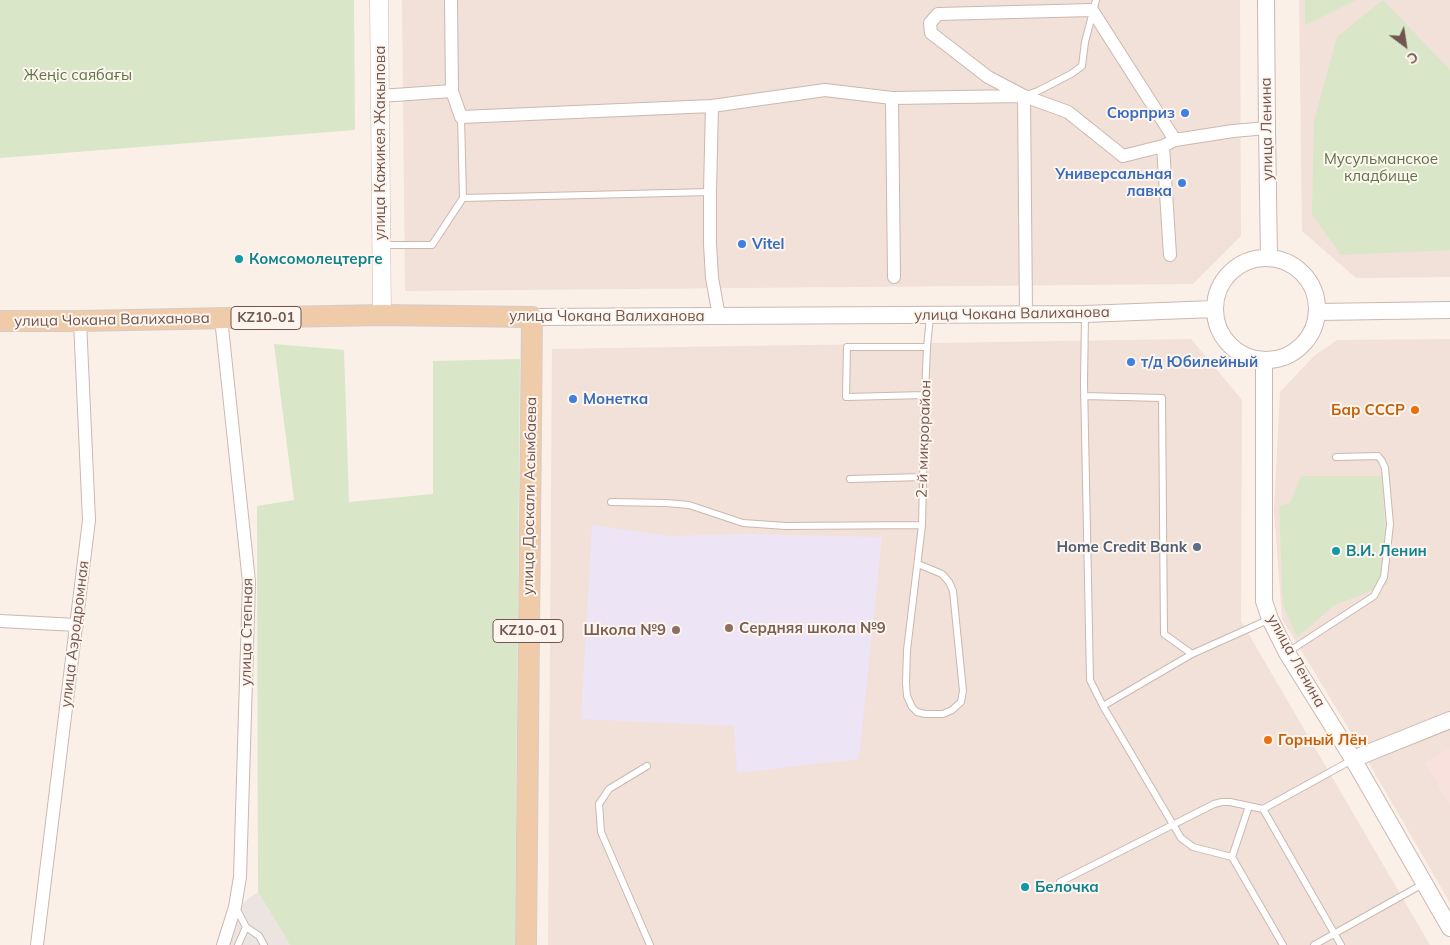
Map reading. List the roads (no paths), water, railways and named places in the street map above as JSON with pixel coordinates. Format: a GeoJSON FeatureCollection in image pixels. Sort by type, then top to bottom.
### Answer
{"type":"FeatureCollection","features":[{"type":"Feature","properties":{"kind":"main road","name":"улица Кажикея Жакыпова"},"geometry":{"type":"LineString","coordinates":[[379,0],[382,315]]}},
{"type":"Feature","properties":{"kind":"main road","name":"улица Чокана Валиханова"},"geometry":{"type":"LineString","coordinates":[[0,321],[382,315],[532,317]]}},
{"type":"Feature","properties":{"kind":"main road","name":"улица Доскали Асымбаева"},"geometry":{"type":"LineString","coordinates":[[526,945],[532,317]]}},
{"type":"Feature","properties":{"kind":"street"},"geometry":{"type":"LineString","coordinates":[[451,0],[452,92],[462,117],[712,106],[825,90],[892,98],[1024,96]]}},
{"type":"Feature","properties":{"kind":"street","name":"улица Ленина"},"geometry":{"type":"LineString","coordinates":[[1266,0],[1269,258]]}},
{"type":"Feature","properties":{"kind":"street"},"geometry":{"type":"LineString","coordinates":[[1175,140],[1094,5],[938,14],[930,23],[931,32],[988,77],[1024,96],[1068,112],[1123,156],[1163,146],[1175,140],[1267,128]]}},
{"type":"Feature","properties":{"kind":"street"},"geometry":{"type":"LineString","coordinates":[[380,96],[452,92]]}},
{"type":"Feature","properties":{"kind":"street"},"geometry":{"type":"LineString","coordinates":[[1024,96],[1026,314]]}},
{"type":"Feature","properties":{"kind":"street"},"geometry":{"type":"LineString","coordinates":[[892,98],[894,277]]}},
{"type":"Feature","properties":{"kind":"street"},"geometry":{"type":"LineString","coordinates":[[712,106],[710,192],[712,278],[719,316]]}},
{"type":"Feature","properties":{"kind":"street"},"geometry":{"type":"LineString","coordinates":[[1163,146],[1170,255]]}},
{"type":"Feature","properties":{"kind":"street"},"geometry":{"type":"LineString","coordinates":[[1269,258],[1294,266],[1312,286],[1318,312],[1310,337],[1290,355],[1264,361],[1239,353],[1221,334],[1214,309],[1222,282],[1242,264],[1269,258]]}},
{"type":"Feature","properties":{"kind":"street","name":"улица Чокана Валиханова"},"geometry":{"type":"LineString","coordinates":[[532,317],[1085,314],[1214,309]]}},
{"type":"Feature","properties":{"kind":"street"},"geometry":{"type":"LineString","coordinates":[[1318,312],[1450,310]]}},
{"type":"Feature","properties":{"kind":"street","name":"улица Степная"},"geometry":{"type":"LineString","coordinates":[[221,318],[249,582],[240,877],[235,907],[223,945]]}},
{"type":"Feature","properties":{"kind":"street","name":"улица Аэродромная"},"geometry":{"type":"LineString","coordinates":[[37,945],[89,520],[80,321]]}},
{"type":"Feature","properties":{"kind":"street","name":"улица Ленина"},"geometry":{"type":"LineString","coordinates":[[1264,361],[1264,601],[1270,619],[1287,653],[1353,759],[1450,928]]}},
{"type":"Feature","properties":{"kind":"street"},"geometry":{"type":"LineString","coordinates":[[0,621],[76,624]]}},
{"type":"Feature","properties":{"kind":"street"},"geometry":{"type":"LineString","coordinates":[[1353,759],[1450,720]]}},
{"type":"Feature","properties":{"kind":"lane"},"geometry":{"type":"LineString","coordinates":[[1024,96],[1046,87],[1082,66],[1085,42],[1094,5]]}},
{"type":"Feature","properties":{"kind":"lane"},"geometry":{"type":"LineString","coordinates":[[381,246],[432,245],[463,198],[462,117]]}},
{"type":"Feature","properties":{"kind":"lane"},"geometry":{"type":"LineString","coordinates":[[463,198],[710,192]]}},
{"type":"Feature","properties":{"kind":"lane","name":"2-й микрорайон"},"geometry":{"type":"LineString","coordinates":[[918,564],[942,574],[949,582],[953,591],[963,690],[961,702],[952,710],[943,714],[917,712],[912,707],[907,696],[906,684],[907,650],[922,525],[926,347],[930,314]]}},
{"type":"Feature","properties":{"kind":"lane"},"geometry":{"type":"LineString","coordinates":[[1085,314],[1084,396],[1090,680],[1103,706],[1181,838],[1193,847],[1232,857],[1283,945]]}},
{"type":"Feature","properties":{"kind":"lane"},"geometry":{"type":"LineString","coordinates":[[925,395],[846,397],[847,346],[926,347]]}},
{"type":"Feature","properties":{"kind":"lane"},"geometry":{"type":"LineString","coordinates":[[1084,396],[1162,398],[1164,634],[1192,654]]}},
{"type":"Feature","properties":{"kind":"lane"},"geometry":{"type":"LineString","coordinates":[[1287,653],[1374,596],[1384,576],[1390,524],[1385,468],[1378,456],[1336,457]]}},
{"type":"Feature","properties":{"kind":"lane"},"geometry":{"type":"LineString","coordinates":[[850,479],[923,477]]}},
{"type":"Feature","properties":{"kind":"lane"},"geometry":{"type":"LineString","coordinates":[[611,502],[689,505],[743,523],[786,526],[922,525]]}},
{"type":"Feature","properties":{"kind":"lane"},"geometry":{"type":"LineString","coordinates":[[1103,706],[1192,654],[1270,619]]}},
{"type":"Feature","properties":{"kind":"lane"},"geometry":{"type":"LineString","coordinates":[[1060,882],[1214,804],[1222,802],[1263,809],[1353,759]]}},
{"type":"Feature","properties":{"kind":"lane"},"geometry":{"type":"LineString","coordinates":[[647,766],[609,790],[599,804],[601,832],[650,945]]}},
{"type":"Feature","properties":{"kind":"lane"},"geometry":{"type":"LineString","coordinates":[[1232,857],[1249,806]]}},
{"type":"Feature","properties":{"kind":"lane"},"geometry":{"type":"LineString","coordinates":[[1263,809],[1341,945]]}},
{"type":"Feature","properties":{"kind":"lane"},"geometry":{"type":"LineString","coordinates":[[1314,945],[1424,883]]}},
{"type":"Feature","properties":{"kind":"lane"},"geometry":{"type":"LineString","coordinates":[[235,907],[246,927],[259,936],[264,945]]}},
{"type":"Feature","properties":{"kind":"lane"},"geometry":{"type":"LineString","coordinates":[[238,945],[246,927]]}},
{"type":"Feature","properties":{"kind":"place","name":"Сюрприз"},"geometry":{"type":"Point","coordinates":[1185,113]}},
{"type":"Feature","properties":{"kind":"place","name":"Универсальная лавка"},"geometry":{"type":"Point","coordinates":[1182,183]}},
{"type":"Feature","properties":{"kind":"place","name":"Vitel"},"geometry":{"type":"Point","coordinates":[742,244]}},
{"type":"Feature","properties":{"kind":"place","name":"Комсомолецтерге"},"geometry":{"type":"Point","coordinates":[239,259]}},
{"type":"Feature","properties":{"kind":"place","name":"т/д Юбилейный"},"geometry":{"type":"Point","coordinates":[1131,362]}},
{"type":"Feature","properties":{"kind":"place","name":"Монетка"},"geometry":{"type":"Point","coordinates":[573,399]}},
{"type":"Feature","properties":{"kind":"place","name":"Бар СССР"},"geometry":{"type":"Point","coordinates":[1415,410]}},
{"type":"Feature","properties":{"kind":"place","name":"Home Credit Bank"},"geometry":{"type":"Point","coordinates":[1197,547]}},
{"type":"Feature","properties":{"kind":"place","name":"В.И. Ленин"},"geometry":{"type":"Point","coordinates":[1336,551]}},
{"type":"Feature","properties":{"kind":"place","name":"Сердняя школа №9"},"geometry":{"type":"Point","coordinates":[729,628]}},
{"type":"Feature","properties":{"kind":"place","name":"Школа №9"},"geometry":{"type":"Point","coordinates":[676,630]}},
{"type":"Feature","properties":{"kind":"place","name":"Горный Лён"},"geometry":{"type":"Point","coordinates":[1268,740]}},
{"type":"Feature","properties":{"kind":"place","name":"Белочка"},"geometry":{"type":"Point","coordinates":[1025,887]}},
{"type":"Feature","properties":{"kind":"park label","name":"Жеңіс саябағы"},"geometry":{"type":"Point","coordinates":[78,75]}},
{"type":"Feature","properties":{"kind":"park label","name":"Мусульманское кладбище"},"geometry":{"type":"Point","coordinates":[1381,168]}}]}
